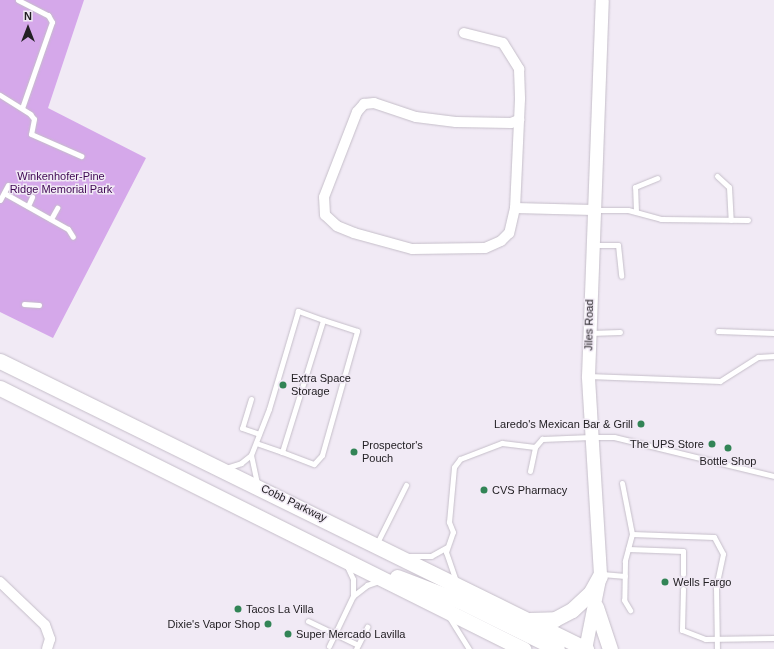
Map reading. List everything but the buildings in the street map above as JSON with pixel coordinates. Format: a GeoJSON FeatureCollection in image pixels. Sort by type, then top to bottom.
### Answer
{"type":"FeatureCollection","features":[{"type":"Feature","properties":{"kind":"main road","name":"Cobb Parkway"},"geometry":{"type":"LineString","coordinates":[[0,361],[223,468],[585,649]]}},
{"type":"Feature","properties":{"kind":"main road"},"geometry":{"type":"LineString","coordinates":[[0,388],[523,649]]}},
{"type":"Feature","properties":{"kind":"main road"},"geometry":{"type":"LineString","coordinates":[[372,574],[397,577],[460,601],[557,649]]}},
{"type":"Feature","properties":{"kind":"main road"},"geometry":{"type":"LineString","coordinates":[[527,620],[564,615],[586,598],[600,575]]}},
{"type":"Feature","properties":{"kind":"main road"},"geometry":{"type":"LineString","coordinates":[[596,607],[610,649]]}},
{"type":"Feature","properties":{"kind":"street","name":"Jiles Road"},"geometry":{"type":"LineString","coordinates":[[585,649],[596,607],[600,575],[588,376],[591,245],[602,0]]}},
{"type":"Feature","properties":{"kind":"street"},"geometry":{"type":"LineString","coordinates":[[464,33],[492,38],[510,50],[518,68],[519,120],[515,208],[509,233],[501,241],[485,248],[433,249],[388,244],[337,226],[325,215],[322,204],[348,132],[364,104],[374,104],[416,118],[456,122],[511,123],[519,120]]}},
{"type":"Feature","properties":{"kind":"street"},"geometry":{"type":"LineString","coordinates":[[515,208],[593,210]]}},
{"type":"Feature","properties":{"kind":"street"},"geometry":{"type":"LineString","coordinates":[[0,582],[45,625],[50,640],[47,649]]}},
{"type":"Feature","properties":{"kind":"lane"},"geometry":{"type":"LineString","coordinates":[[18,0],[48,15],[52,22],[22,108]]}},
{"type":"Feature","properties":{"kind":"lane"},"geometry":{"type":"LineString","coordinates":[[0,95],[22,108],[34,119],[31,134],[81,156]]}},
{"type":"Feature","properties":{"kind":"lane"},"geometry":{"type":"LineString","coordinates":[[717,176],[729,186],[731,220]]}},
{"type":"Feature","properties":{"kind":"lane"},"geometry":{"type":"LineString","coordinates":[[636,212],[635,186],[657,178]]}},
{"type":"Feature","properties":{"kind":"lane"},"geometry":{"type":"LineString","coordinates":[[0,200],[8,185]]}},
{"type":"Feature","properties":{"kind":"lane"},"geometry":{"type":"LineString","coordinates":[[4,193],[68,229],[73,237]]}},
{"type":"Feature","properties":{"kind":"lane"},"geometry":{"type":"LineString","coordinates":[[28,206],[32,197]]}},
{"type":"Feature","properties":{"kind":"lane"},"geometry":{"type":"LineString","coordinates":[[51,219],[57,208]]}},
{"type":"Feature","properties":{"kind":"lane"},"geometry":{"type":"LineString","coordinates":[[593,210],[636,212],[660,219],[748,220]]}},
{"type":"Feature","properties":{"kind":"lane"},"geometry":{"type":"LineString","coordinates":[[591,245],[618,245],[621,276]]}},
{"type":"Feature","properties":{"kind":"lane"},"geometry":{"type":"LineString","coordinates":[[24,304],[39,305]]}},
{"type":"Feature","properties":{"kind":"lane"},"geometry":{"type":"LineString","coordinates":[[223,468],[241,463],[251,455],[256,443],[260,434],[298,311],[357,331],[322,454],[314,464],[256,443]]}},
{"type":"Feature","properties":{"kind":"lane"},"geometry":{"type":"LineString","coordinates":[[282,452],[323,320]]}},
{"type":"Feature","properties":{"kind":"lane"},"geometry":{"type":"LineString","coordinates":[[718,331],[774,333]]}},
{"type":"Feature","properties":{"kind":"lane"},"geometry":{"type":"LineString","coordinates":[[589,333],[620,332]]}},
{"type":"Feature","properties":{"kind":"lane"},"geometry":{"type":"LineString","coordinates":[[588,376],[720,381],[758,357],[774,356]]}},
{"type":"Feature","properties":{"kind":"lane"},"geometry":{"type":"LineString","coordinates":[[250,399],[242,428],[260,434]]}},
{"type":"Feature","properties":{"kind":"lane"},"geometry":{"type":"LineString","coordinates":[[530,471],[536,446],[542,438],[614,437],[774,476]]}},
{"type":"Feature","properties":{"kind":"lane"},"geometry":{"type":"LineString","coordinates":[[459,585],[448,564],[447,547],[453,532],[450,505],[454,467],[460,459],[502,443],[536,446]]}},
{"type":"Feature","properties":{"kind":"lane"},"geometry":{"type":"LineString","coordinates":[[251,455],[258,486]]}},
{"type":"Feature","properties":{"kind":"lane"},"geometry":{"type":"LineString","coordinates":[[622,483],[632,534],[628,549],[624,600],[630,610]]}},
{"type":"Feature","properties":{"kind":"lane"},"geometry":{"type":"LineString","coordinates":[[376,544],[406,485]]}},
{"type":"Feature","properties":{"kind":"lane"},"geometry":{"type":"LineString","coordinates":[[632,534],[714,537],[723,554],[716,587],[715,639],[717,649]]}},
{"type":"Feature","properties":{"kind":"lane"},"geometry":{"type":"LineString","coordinates":[[398,555],[431,556],[447,547]]}},
{"type":"Feature","properties":{"kind":"lane"},"geometry":{"type":"LineString","coordinates":[[628,549],[683,552],[683,574]]}},
{"type":"Feature","properties":{"kind":"lane"},"geometry":{"type":"LineString","coordinates":[[340,558],[352,574],[353,596]]}},
{"type":"Feature","properties":{"kind":"lane"},"geometry":{"type":"LineString","coordinates":[[600,575],[625,576]]}},
{"type":"Feature","properties":{"kind":"lane"},"geometry":{"type":"LineString","coordinates":[[329,646],[353,596],[367,585],[388,582]]}},
{"type":"Feature","properties":{"kind":"lane"},"geometry":{"type":"LineString","coordinates":[[683,589],[682,630],[715,639],[774,638]]}},
{"type":"Feature","properties":{"kind":"lane"},"geometry":{"type":"LineString","coordinates":[[445,611],[468,649]]}},
{"type":"Feature","properties":{"kind":"lane"},"geometry":{"type":"LineString","coordinates":[[308,621],[357,647],[367,627]]}},
{"type":"Feature","properties":{"kind":"green space","name":"Winkenhofer-Pine Ridge Memorial Park"},"geometry":{"type":"Polygon","coordinates":[[[0,0],[84,0],[48,108],[146,158],[53,338],[0,312],[0,0]]]}},
{"type":"Feature","properties":{"kind":"place","name":"Extra Space Storage"},"geometry":{"type":"Point","coordinates":[283,385]}},
{"type":"Feature","properties":{"kind":"place","name":"Laredo's Mexican Bar & Grill"},"geometry":{"type":"Point","coordinates":[641,424]}},
{"type":"Feature","properties":{"kind":"place","name":"The UPS Store"},"geometry":{"type":"Point","coordinates":[712,444]}},
{"type":"Feature","properties":{"kind":"place","name":"Bottle Shop"},"geometry":{"type":"Point","coordinates":[728,448]}},
{"type":"Feature","properties":{"kind":"place","name":"Prospector's Pouch"},"geometry":{"type":"Point","coordinates":[354,452]}},
{"type":"Feature","properties":{"kind":"place","name":"CVS Pharmacy"},"geometry":{"type":"Point","coordinates":[484,490]}},
{"type":"Feature","properties":{"kind":"place","name":"Wells Fargo"},"geometry":{"type":"Point","coordinates":[665,582]}},
{"type":"Feature","properties":{"kind":"place","name":"Tacos La Villa"},"geometry":{"type":"Point","coordinates":[238,609]}},
{"type":"Feature","properties":{"kind":"place","name":"Dixie's Vapor Shop"},"geometry":{"type":"Point","coordinates":[268,624]}},
{"type":"Feature","properties":{"kind":"place","name":"Super Mercado Lavilla"},"geometry":{"type":"Point","coordinates":[288,634]}}]}
